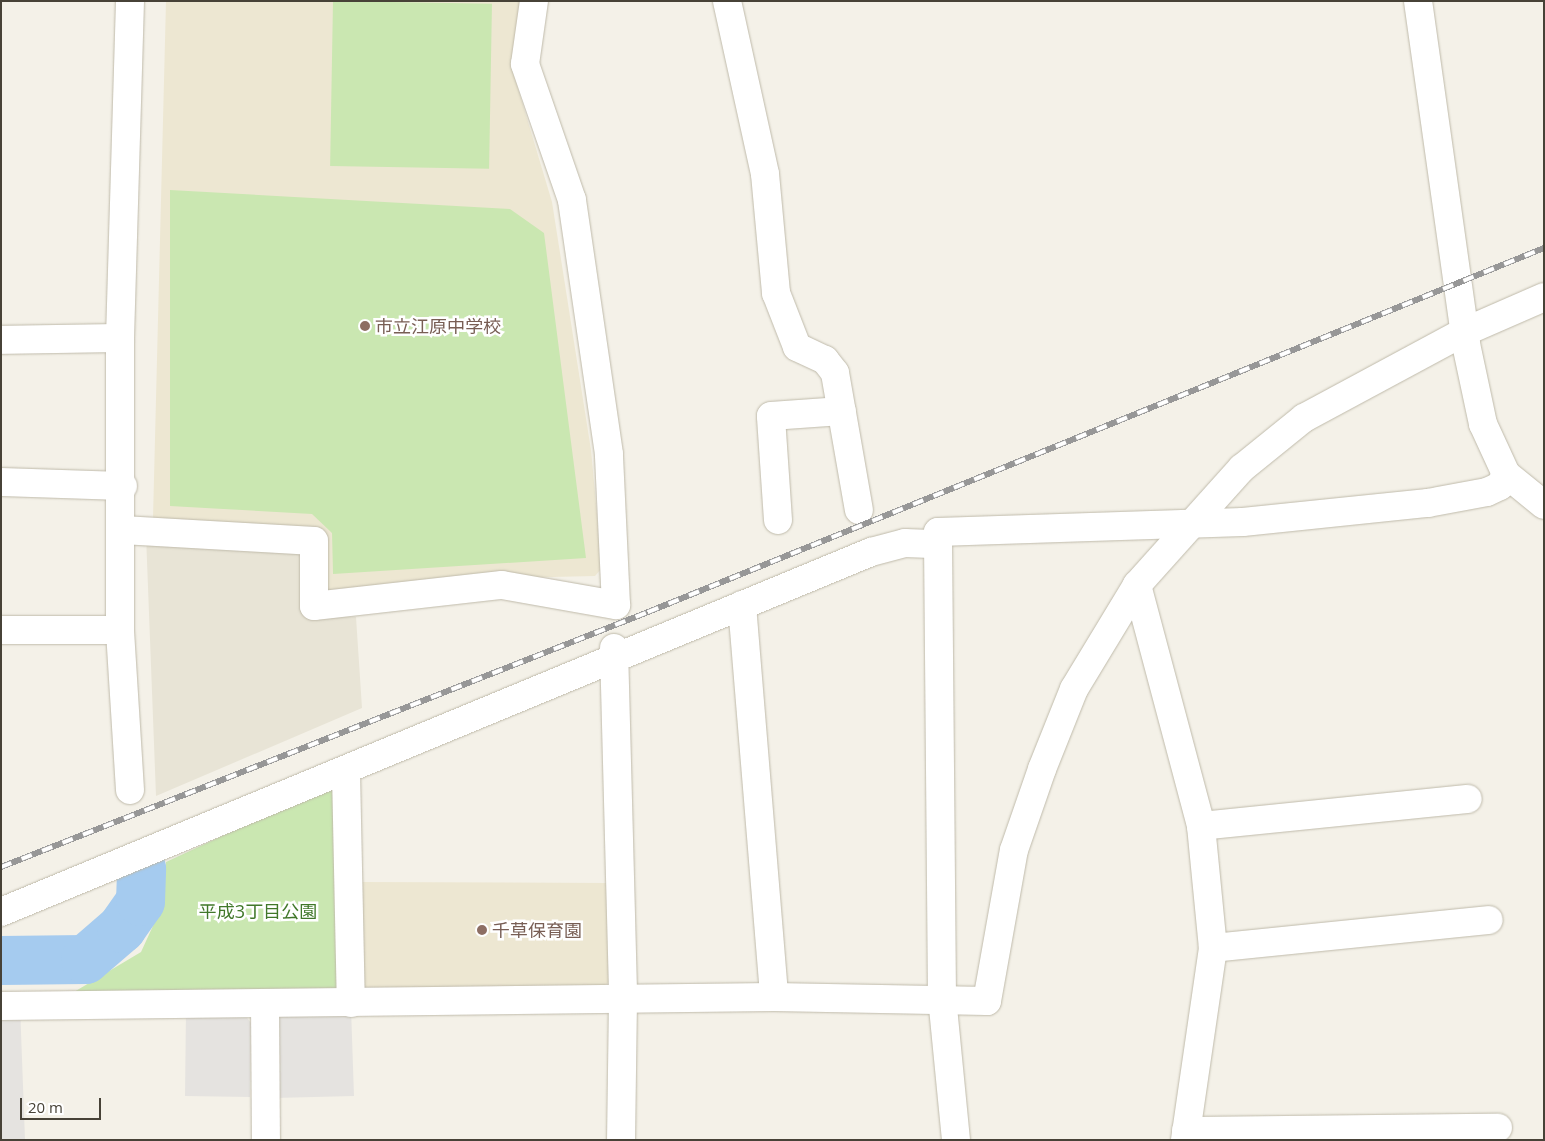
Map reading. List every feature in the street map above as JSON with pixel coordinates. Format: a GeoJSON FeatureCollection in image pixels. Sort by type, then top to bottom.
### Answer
{"type":"FeatureCollection","features":[{"type":"Feature","properties":{"kind":"street"},"geometry":{"type":"LineString","coordinates":[[130,1],[120,338],[124,486],[120,630],[130,790]]}},
{"type":"Feature","properties":{"kind":"street"},"geometry":{"type":"LineString","coordinates":[[123,530],[314,541],[314,606],[502,585],[616,606],[609,454],[572,200],[525,64],[534,1]]}},
{"type":"Feature","properties":{"kind":"street"},"geometry":{"type":"LineString","coordinates":[[727,1],[765,174],[776,293],[797,347],[824,360],[835,373],[859,510]]}},
{"type":"Feature","properties":{"kind":"street"},"geometry":{"type":"LineString","coordinates":[[1418,1],[1464,332],[1483,424],[1506,474],[1544,505]]}},
{"type":"Feature","properties":{"kind":"street"},"geometry":{"type":"LineString","coordinates":[[1,1006],[774,997],[942,998],[987,1001],[1014,850],[1042,769],[1074,689],[1137,585],[1242,468],[1304,418],[1464,332],[1544,297]]}},
{"type":"Feature","properties":{"kind":"street"},"geometry":{"type":"LineString","coordinates":[[1,340],[120,338]]}},
{"type":"Feature","properties":{"kind":"street"},"geometry":{"type":"LineString","coordinates":[[778,520],[771,416],[842,411]]}},
{"type":"Feature","properties":{"kind":"street"},"geometry":{"type":"LineString","coordinates":[[956,1140],[942,998],[938,532],[1189,525],[1428,503],[1487,492],[1500,486],[1506,474]]}},
{"type":"Feature","properties":{"kind":"street"},"geometry":{"type":"LineString","coordinates":[[1,482],[124,486]]}},
{"type":"Feature","properties":{"kind":"street"},"geometry":{"type":"LineString","coordinates":[[1,912],[117,866],[162,845],[346,772],[613,653],[742,605],[871,552],[905,543],[938,544]]}},
{"type":"Feature","properties":{"kind":"street"},"geometry":{"type":"LineString","coordinates":[[1137,585],[1202,826],[1213,948],[1185,1136],[1498,1128]]}},
{"type":"Feature","properties":{"kind":"street"},"geometry":{"type":"LineString","coordinates":[[742,605],[774,997]]}},
{"type":"Feature","properties":{"kind":"street"},"geometry":{"type":"LineString","coordinates":[[1,630],[120,630]]}},
{"type":"Feature","properties":{"kind":"street"},"geometry":{"type":"LineString","coordinates":[[613,653],[623,999],[621,1140]]}},
{"type":"Feature","properties":{"kind":"street"},"geometry":{"type":"LineString","coordinates":[[346,772],[351,1003]]}},
{"type":"Feature","properties":{"kind":"street"},"geometry":{"type":"LineString","coordinates":[[1202,826],[1468,800]]}},
{"type":"Feature","properties":{"kind":"street"},"geometry":{"type":"LineString","coordinates":[[1213,948],[1489,920]]}},
{"type":"Feature","properties":{"kind":"street"},"geometry":{"type":"LineString","coordinates":[[265,1004],[266,1140]]}},
{"type":"Feature","properties":{"kind":"shaded area","name":"市立江原中学校"},"geometry":{"type":"Polygon","coordinates":[[[166,1],[520,1],[511,65],[552,202],[591,450],[602,568],[595,576],[508,578],[332,595],[323,587],[316,531],[153,518],[166,1]]]}},
{"type":"Feature","properties":{"kind":"shaded area"},"geometry":{"type":"Polygon","coordinates":[[[146,535],[299,548],[306,556],[307,614],[356,617],[362,708],[156,796],[146,535]]]}},
{"type":"Feature","properties":{"kind":"shaded area","name":"千草保育園"},"geometry":{"type":"Polygon","coordinates":[[[357,882],[607,883],[611,980],[602,988],[364,987],[357,882]]]}},
{"type":"Feature","properties":{"kind":"shaded area"},"geometry":{"type":"Polygon","coordinates":[[[20,1005],[25,1140],[1,1140],[1,1006],[20,1005]]]}},
{"type":"Feature","properties":{"kind":"shaded area"},"geometry":{"type":"Polygon","coordinates":[[[351,1008],[354,1096],[274,1098],[273,1021],[282,1011],[351,1008]]]}},
{"type":"Feature","properties":{"kind":"shaded area"},"geometry":{"type":"Polygon","coordinates":[[[186,1011],[242,1011],[251,1023],[250,1097],[185,1096],[186,1011]]]}},
{"type":"Feature","properties":{"kind":"green space"},"geometry":{"type":"Polygon","coordinates":[[[333,1],[492,4],[489,169],[330,166],[333,1]]]}},
{"type":"Feature","properties":{"kind":"green space"},"geometry":{"type":"Polygon","coordinates":[[[170,190],[510,209],[544,233],[586,558],[333,574],[332,533],[312,514],[170,506],[170,190]]]}},
{"type":"Feature","properties":{"kind":"green space","name":"平成3丁目公園"},"geometry":{"type":"Polygon","coordinates":[[[330,786],[340,794],[340,992],[74,992],[141,952],[163,904],[166,862],[330,786]]]}},
{"type":"Feature","properties":{"kind":"waterway"},"geometry":{"type":"LineString","coordinates":[[1,960],[85,959],[121,928],[140,901],[141,868]]}},
{"type":"Feature","properties":{"kind":"railway"},"geometry":{"type":"LineString","coordinates":[[1,867],[648,612],[1544,248]]}},
{"type":"Feature","properties":{"kind":"place","name":"市立江原中学校"},"geometry":{"type":"Point","coordinates":[365,326]}},
{"type":"Feature","properties":{"kind":"place","name":"千草保育園"},"geometry":{"type":"Point","coordinates":[482,930]}}]}
